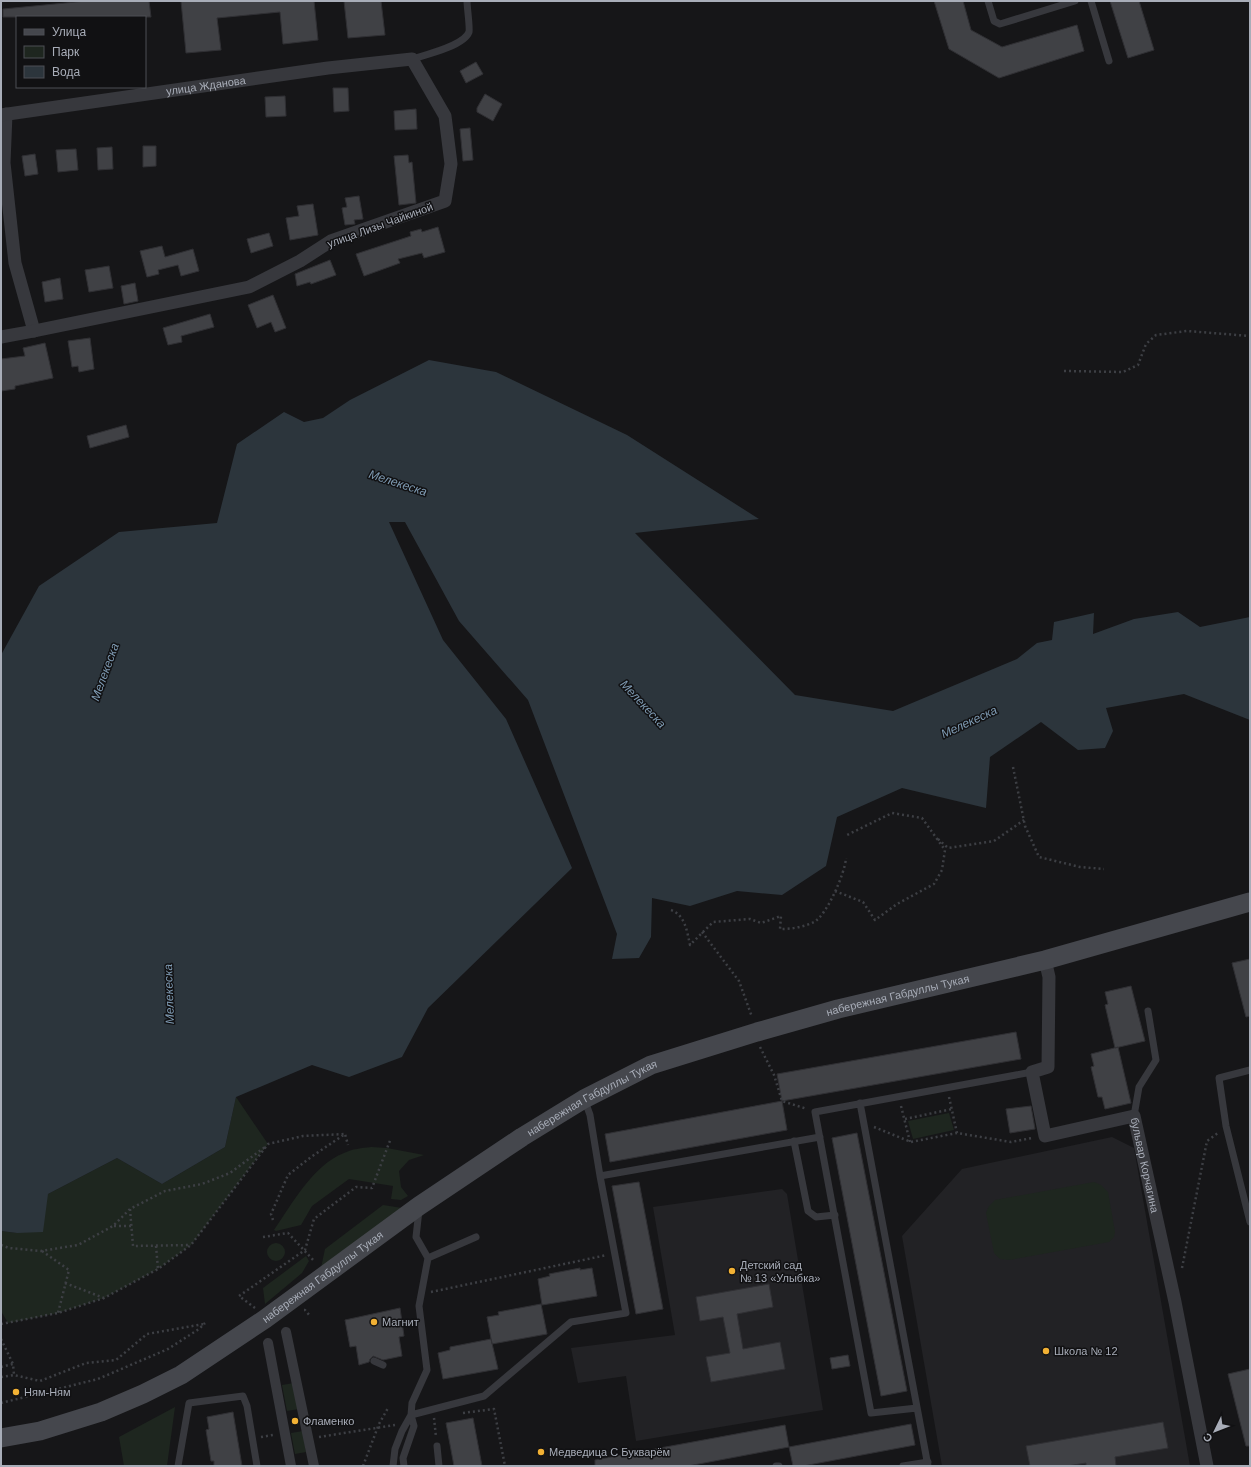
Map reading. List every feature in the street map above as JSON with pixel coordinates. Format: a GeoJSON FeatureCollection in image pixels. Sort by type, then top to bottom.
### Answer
{"type":"FeatureCollection","features":[{"type":"Feature","properties":{"kind":"main road","name":"набережная Габдуллы Тукая"},"geometry":{"type":"LineString","coordinates":[[1,1438],[40,1431],[102,1412],[181,1375],[265,1319],[419,1206],[522,1137],[584,1099],[650,1066],[757,1032],[838,1010],[1045,960],[1250,902]]}},
{"type":"Feature","properties":{"kind":"street","name":"улица Жданова"},"geometry":{"type":"LineString","coordinates":[[3,114],[328,68],[412,59]]}},
{"type":"Feature","properties":{"kind":"street","name":"улица Лизы Чайкиной"},"geometry":{"type":"LineString","coordinates":[[1,337],[249,287],[300,261],[331,240],[445,201],[451,164],[445,116],[412,59]]}},
{"type":"Feature","properties":{"kind":"street"},"geometry":{"type":"LineString","coordinates":[[3,114],[4,163],[15,263],[34,331]]}},
{"type":"Feature","properties":{"kind":"street"},"geometry":{"type":"LineString","coordinates":[[1045,960],[1049,976],[1048,1067],[1032,1072],[1045,1136]]}},
{"type":"Feature","properties":{"kind":"street","name":"бульвар Корчагина"},"geometry":{"type":"LineString","coordinates":[[1045,1136],[1134,1116],[1175,1302],[1207,1466]]}},
{"type":"Feature","properties":{"kind":"street"},"geometry":{"type":"LineString","coordinates":[[286,1332],[314,1466]]}},
{"type":"Feature","properties":{"kind":"street"},"geometry":{"type":"LineString","coordinates":[[268,1343],[291,1466]]}},
{"type":"Feature","properties":{"kind":"lane"},"geometry":{"type":"LineString","coordinates":[[412,59],[430,54],[463,40],[469,32],[466,1]]}},
{"type":"Feature","properties":{"kind":"lane"},"geometry":{"type":"LineString","coordinates":[[988,1],[994,21],[1000,24],[1076,1]]}},
{"type":"Feature","properties":{"kind":"lane"},"geometry":{"type":"LineString","coordinates":[[1091,1],[1109,61]]}},
{"type":"Feature","properties":{"kind":"lane"},"geometry":{"type":"LineString","coordinates":[[1134,1116],[1139,1087],[1156,1060],[1148,1011]]}},
{"type":"Feature","properties":{"kind":"lane"},"geometry":{"type":"LineString","coordinates":[[1250,1070],[1219,1078],[1226,1126],[1250,1222]]}},
{"type":"Feature","properties":{"kind":"lane"},"geometry":{"type":"LineString","coordinates":[[917,1408],[871,1413],[815,1112],[1032,1072]]}},
{"type":"Feature","properties":{"kind":"lane"},"geometry":{"type":"LineString","coordinates":[[393,1466],[395,1449],[402,1431],[411,1415],[484,1396],[571,1322],[626,1312],[590,1115],[584,1099]]}},
{"type":"Feature","properties":{"kind":"lane"},"geometry":{"type":"LineString","coordinates":[[860,1103],[928,1464],[903,1466]]}},
{"type":"Feature","properties":{"kind":"lane"},"geometry":{"type":"LineString","coordinates":[[600,1176],[820,1137]]}},
{"type":"Feature","properties":{"kind":"lane"},"geometry":{"type":"LineString","coordinates":[[794,1141],[808,1211],[816,1217],[834,1215]]}},
{"type":"Feature","properties":{"kind":"lane"},"geometry":{"type":"LineString","coordinates":[[404,1466],[403,1458],[414,1426],[411,1415],[412,1403],[427,1370],[419,1306],[428,1258],[416,1237],[419,1206]]}},
{"type":"Feature","properties":{"kind":"lane"},"geometry":{"type":"LineString","coordinates":[[428,1258],[476,1237]]}},
{"type":"Feature","properties":{"kind":"lane"},"geometry":{"type":"LineString","coordinates":[[374,1361],[383,1365]]}},
{"type":"Feature","properties":{"kind":"lane"},"geometry":{"type":"LineString","coordinates":[[178,1466],[189,1404],[243,1396],[247,1406],[257,1466]]}},
{"type":"Feature","properties":{"kind":"lane"},"geometry":{"type":"LineString","coordinates":[[437,1446],[440,1466]]}},
{"type":"Feature","properties":{"kind":"path"},"geometry":{"type":"LineString","coordinates":[[1064,371],[1123,372],[1138,365],[1146,344],[1156,335],[1187,331],[1250,336]]}},
{"type":"Feature","properties":{"kind":"path"},"geometry":{"type":"LineString","coordinates":[[1014,766],[1025,826],[1039,857],[1080,866],[1104,869]]}},
{"type":"Feature","properties":{"kind":"path"},"geometry":{"type":"LineString","coordinates":[[835,891],[863,902],[875,920],[897,904],[934,884],[942,870],[945,850],[922,818],[892,813],[845,836]]}},
{"type":"Feature","properties":{"kind":"path"},"geometry":{"type":"LineString","coordinates":[[934,834],[948,848],[994,841],[1024,820]]}},
{"type":"Feature","properties":{"kind":"path"},"geometry":{"type":"LineString","coordinates":[[671,910],[676,912],[685,923],[690,945],[713,922],[750,919],[761,923],[781,916],[780,929],[790,929],[815,921],[829,903],[835,891],[845,866],[846,858]]}},
{"type":"Feature","properties":{"kind":"path"},"geometry":{"type":"LineString","coordinates":[[947,1088],[957,1133]]}},
{"type":"Feature","properties":{"kind":"path"},"geometry":{"type":"LineString","coordinates":[[899,1096],[911,1142]]}},
{"type":"Feature","properties":{"kind":"path"},"geometry":{"type":"LineString","coordinates":[[905,1119],[952,1109]]}},
{"type":"Feature","properties":{"kind":"path"},"geometry":{"type":"LineString","coordinates":[[863,1123],[911,1142],[957,1133],[1011,1142],[1045,1136]]}},
{"type":"Feature","properties":{"kind":"path"},"geometry":{"type":"LineString","coordinates":[[1181,1271],[1207,1141],[1226,1126]]}},
{"type":"Feature","properties":{"kind":"path"},"geometry":{"type":"LineString","coordinates":[[1,1245],[9,1248],[41,1251],[78,1245],[114,1226],[130,1209],[165,1191],[202,1184],[230,1173],[268,1144],[303,1136],[345,1134]]}},
{"type":"Feature","properties":{"kind":"path"},"geometry":{"type":"LineString","coordinates":[[345,1134],[348,1145]]}},
{"type":"Feature","properties":{"kind":"path"},"geometry":{"type":"LineString","coordinates":[[273,1220],[271,1214],[288,1175],[345,1134]]}},
{"type":"Feature","properties":{"kind":"path"},"geometry":{"type":"LineString","coordinates":[[260,1312],[239,1296],[305,1250],[314,1219],[356,1186],[372,1188],[391,1138]]}},
{"type":"Feature","properties":{"kind":"path"},"geometry":{"type":"LineString","coordinates":[[1,1324],[58,1313],[104,1298],[158,1269],[191,1245],[268,1144]]}},
{"type":"Feature","properties":{"kind":"path"},"geometry":{"type":"LineString","coordinates":[[130,1209],[133,1246],[191,1245]]}},
{"type":"Feature","properties":{"kind":"path"},"geometry":{"type":"LineString","coordinates":[[114,1226],[131,1226]]}},
{"type":"Feature","properties":{"kind":"path"},"geometry":{"type":"LineString","coordinates":[[263,1237],[288,1233],[317,1264]]}},
{"type":"Feature","properties":{"kind":"path"},"geometry":{"type":"LineString","coordinates":[[156,1246],[158,1269]]}},
{"type":"Feature","properties":{"kind":"path"},"geometry":{"type":"LineString","coordinates":[[41,1251],[69,1270],[58,1313]]}},
{"type":"Feature","properties":{"kind":"path"},"geometry":{"type":"LineString","coordinates":[[421,1295],[615,1254]]}},
{"type":"Feature","properties":{"kind":"path"},"geometry":{"type":"LineString","coordinates":[[65,1283],[104,1298]]}},
{"type":"Feature","properties":{"kind":"path"},"geometry":{"type":"LineString","coordinates":[[1,1377],[14,1374],[40,1381],[86,1363],[116,1360],[147,1334],[205,1323],[199,1329],[168,1349],[98,1379],[1,1403]]}},
{"type":"Feature","properties":{"kind":"path"},"geometry":{"type":"LineString","coordinates":[[1,1340],[2,1346],[13,1364],[14,1374]]}},
{"type":"Feature","properties":{"kind":"path"},"geometry":{"type":"LineString","coordinates":[[1,1367],[13,1364]]}},
{"type":"Feature","properties":{"kind":"path"},"geometry":{"type":"LineString","coordinates":[[363,1466],[379,1424],[388,1408]]}},
{"type":"Feature","properties":{"kind":"path"},"geometry":{"type":"LineString","coordinates":[[434,1418],[437,1446]]}},
{"type":"Feature","properties":{"kind":"path"},"geometry":{"type":"LineString","coordinates":[[252,1439],[285,1432]]}},
{"type":"Feature","properties":{"kind":"shaded area","name":"Школа № 12"},"geometry":{"type":"Polygon","coordinates":[[[1112,1137],[1134,1148],[1190,1466],[942,1466],[902,1236],[962,1169],[1112,1137]]]}},
{"type":"Feature","properties":{"kind":"shaded area","name":"Детский сад № 13 «Улыбка»"},"geometry":{"type":"Polygon","coordinates":[[[782,1189],[787,1194],[823,1410],[636,1441],[626,1376],[578,1383],[571,1348],[675,1335],[653,1207],[782,1189]]]}},
{"type":"Feature","properties":{"kind":"green space"},"geometry":{"type":"Polygon","coordinates":[[[236,1097],[268,1144],[191,1245],[158,1269],[104,1298],[58,1313],[8,1323],[1,1311],[1,1231],[17,1233],[48,1194],[117,1158],[162,1184],[225,1147],[236,1097]]]}},
{"type":"Feature","properties":{"kind":"green space"},"geometry":{"type":"Polygon","coordinates":[[[949,1113],[954,1130],[913,1139],[908,1121],[949,1113]]]}},
{"type":"Feature","properties":{"kind":"green space"},"geometry":{"type":"Polygon","coordinates":[[[371,1147],[387,1148],[424,1155],[409,1160],[399,1171],[401,1187],[408,1196],[401,1200],[391,1199],[393,1186],[349,1179],[312,1206],[301,1225],[276,1231],[274,1230],[304,1186],[323,1166],[347,1152],[371,1147]]]}},
{"type":"Feature","properties":{"kind":"green space"},"geometry":{"type":"Polygon","coordinates":[[[1094,1182],[1101,1185],[1108,1192],[1115,1232],[1114,1237],[1109,1242],[1009,1260],[1000,1259],[994,1253],[986,1213],[989,1206],[995,1200],[1094,1182]]]}},
{"type":"Feature","properties":{"kind":"green space"},"geometry":{"type":"Polygon","coordinates":[[[383,1205],[402,1208],[321,1268],[325,1249],[383,1205]]]}},
{"type":"Feature","properties":{"kind":"green space"},"geometry":{"type":"Polygon","coordinates":[[[272,1243],[280,1243],[285,1248],[283,1259],[280,1261],[272,1261],[267,1256],[267,1248],[272,1243]]]}},
{"type":"Feature","properties":{"kind":"green space"},"geometry":{"type":"Polygon","coordinates":[[[306,1256],[309,1261],[302,1273],[265,1304],[263,1288],[306,1256]]]}},
{"type":"Feature","properties":{"kind":"green space"},"geometry":{"type":"Polygon","coordinates":[[[294,1383],[299,1409],[287,1411],[282,1385],[294,1383]]]}},
{"type":"Feature","properties":{"kind":"green space"},"geometry":{"type":"Polygon","coordinates":[[[175,1407],[167,1466],[124,1466],[119,1437],[175,1407]]]}},
{"type":"Feature","properties":{"kind":"green space"},"geometry":{"type":"Polygon","coordinates":[[[303,1431],[306,1452],[295,1454],[291,1433],[303,1431]]]}},
{"type":"Feature","properties":{"kind":"water","name":"Мелекеска"},"geometry":{"type":"Polygon","coordinates":[[[429,360],[496,372],[627,435],[759,519],[635,533],[795,695],[893,711],[1017,659],[1037,643],[1052,640],[1054,622],[1094,613],[1093,634],[1134,619],[1178,612],[1200,627],[1250,617],[1250,720],[1184,694],[1106,708],[1113,731],[1105,748],[1078,750],[1041,722],[990,757],[986,808],[902,788],[837,817],[826,866],[782,895],[737,891],[690,906],[652,898],[651,937],[639,958],[612,959],[617,934],[528,700],[459,621],[405,522],[389,522],[443,640],[506,719],[572,868],[428,1008],[402,1057],[349,1077],[312,1065],[236,1097],[225,1147],[162,1184],[117,1158],[48,1194],[43,1232],[17,1233],[1,1231],[1,655],[39,586],[119,532],[217,523],[237,444],[284,412],[304,422],[323,418],[350,400],[429,360]]]}},
{"type":"Feature","properties":{"kind":"building"},"geometry":{"type":"Polygon","coordinates":[[[86,1],[149,1],[151,17],[3,17],[3,9],[86,1]]]}},
{"type":"Feature","properties":{"kind":"building"},"geometry":{"type":"Polygon","coordinates":[[[181,1],[314,1],[318,40],[283,44],[280,12],[217,18],[221,50],[186,53],[181,1]]]}},
{"type":"Feature","properties":{"kind":"building"},"geometry":{"type":"Polygon","coordinates":[[[344,1],[381,1],[385,35],[348,38],[344,1]]]}},
{"type":"Feature","properties":{"kind":"building"},"geometry":{"type":"Polygon","coordinates":[[[934,1],[963,1],[971,30],[1002,47],[1077,25],[1084,51],[999,78],[949,49],[934,1]]]}},
{"type":"Feature","properties":{"kind":"building"},"geometry":{"type":"Polygon","coordinates":[[[1110,1],[1139,1],[1154,50],[1128,58],[1110,1]]]}},
{"type":"Feature","properties":{"kind":"building"},"geometry":{"type":"Polygon","coordinates":[[[476,62],[483,74],[466,83],[460,71],[476,62]]]}},
{"type":"Feature","properties":{"kind":"building"},"geometry":{"type":"Polygon","coordinates":[[[333,88],[348,88],[349,111],[334,112],[333,88]]]}},
{"type":"Feature","properties":{"kind":"building"},"geometry":{"type":"Polygon","coordinates":[[[485,94],[502,104],[493,121],[477,112],[477,108],[485,94]]]}},
{"type":"Feature","properties":{"kind":"building"},"geometry":{"type":"Polygon","coordinates":[[[285,96],[286,116],[266,117],[265,97],[285,96]]]}},
{"type":"Feature","properties":{"kind":"building"},"geometry":{"type":"Polygon","coordinates":[[[416,109],[417,129],[395,130],[394,111],[416,109]]]}},
{"type":"Feature","properties":{"kind":"building"},"geometry":{"type":"Polygon","coordinates":[[[470,128],[473,160],[463,161],[460,129],[470,128]]]}},
{"type":"Feature","properties":{"kind":"building"},"geometry":{"type":"Polygon","coordinates":[[[143,146],[156,146],[156,166],[143,167],[143,146]]]}},
{"type":"Feature","properties":{"kind":"building"},"geometry":{"type":"Polygon","coordinates":[[[112,147],[113,169],[98,170],[97,148],[112,147]]]}},
{"type":"Feature","properties":{"kind":"building"},"geometry":{"type":"Polygon","coordinates":[[[76,149],[78,170],[58,172],[56,150],[76,149]]]}},
{"type":"Feature","properties":{"kind":"building"},"geometry":{"type":"Polygon","coordinates":[[[35,154],[38,174],[25,176],[22,156],[35,154]]]}},
{"type":"Feature","properties":{"kind":"building"},"geometry":{"type":"Polygon","coordinates":[[[408,155],[409,163],[412,162],[416,203],[399,205],[394,156],[408,155]]]}},
{"type":"Feature","properties":{"kind":"building"},"geometry":{"type":"Polygon","coordinates":[[[359,196],[363,219],[354,220],[355,224],[345,225],[342,208],[347,207],[345,198],[359,196]]]}},
{"type":"Feature","properties":{"kind":"building"},"geometry":{"type":"Polygon","coordinates":[[[313,204],[318,235],[290,240],[286,218],[299,216],[297,206],[313,204]]]}},
{"type":"Feature","properties":{"kind":"building"},"geometry":{"type":"Polygon","coordinates":[[[438,227],[445,252],[424,258],[422,253],[398,259],[400,263],[364,276],[356,254],[411,236],[410,232],[421,229],[422,232],[438,227]]]}},
{"type":"Feature","properties":{"kind":"building"},"geometry":{"type":"Polygon","coordinates":[[[269,233],[273,246],[251,253],[247,239],[269,233]]]}},
{"type":"Feature","properties":{"kind":"building"},"geometry":{"type":"Polygon","coordinates":[[[162,246],[165,257],[193,249],[199,271],[181,276],[178,265],[158,270],[159,274],[147,277],[140,251],[162,246]]]}},
{"type":"Feature","properties":{"kind":"building"},"geometry":{"type":"Polygon","coordinates":[[[330,260],[336,275],[311,284],[310,282],[297,286],[295,274],[330,260]]]}},
{"type":"Feature","properties":{"kind":"building"},"geometry":{"type":"Polygon","coordinates":[[[109,266],[113,288],[89,292],[85,270],[109,266]]]}},
{"type":"Feature","properties":{"kind":"building"},"geometry":{"type":"Polygon","coordinates":[[[60,278],[63,299],[45,302],[42,282],[60,278]]]}},
{"type":"Feature","properties":{"kind":"building"},"geometry":{"type":"Polygon","coordinates":[[[135,283],[138,301],[124,304],[121,286],[135,283]]]}},
{"type":"Feature","properties":{"kind":"building"},"geometry":{"type":"Polygon","coordinates":[[[273,295],[286,328],[275,332],[271,322],[257,328],[248,305],[273,295]]]}},
{"type":"Feature","properties":{"kind":"building"},"geometry":{"type":"Polygon","coordinates":[[[210,314],[214,327],[181,336],[182,342],[168,345],[163,328],[210,314]]]}},
{"type":"Feature","properties":{"kind":"building"},"geometry":{"type":"Polygon","coordinates":[[[90,338],[94,369],[79,372],[78,366],[72,367],[68,341],[90,338]]]}},
{"type":"Feature","properties":{"kind":"building"},"geometry":{"type":"Polygon","coordinates":[[[45,343],[53,378],[15,386],[15,389],[1,391],[1,359],[25,356],[23,348],[45,343]]]}},
{"type":"Feature","properties":{"kind":"building"},"geometry":{"type":"Polygon","coordinates":[[[126,425],[129,437],[90,448],[87,436],[126,425]]]}},
{"type":"Feature","properties":{"kind":"building"},"geometry":{"type":"Polygon","coordinates":[[[1250,959],[1250,1016],[1246,1017],[1232,963],[1250,959]]]}},
{"type":"Feature","properties":{"kind":"building"},"geometry":{"type":"Polygon","coordinates":[[[1131,986],[1145,1041],[1115,1048],[1105,1005],[1108,1004],[1105,992],[1131,986]]]}},
{"type":"Feature","properties":{"kind":"building"},"geometry":{"type":"Polygon","coordinates":[[[1016,1032],[1021,1059],[782,1101],[777,1074],[1016,1032]]]}},
{"type":"Feature","properties":{"kind":"building"},"geometry":{"type":"Polygon","coordinates":[[[1118,1047],[1131,1103],[1105,1109],[1102,1097],[1098,1097],[1091,1067],[1094,1066],[1091,1054],[1118,1047]]]}},
{"type":"Feature","properties":{"kind":"building"},"geometry":{"type":"Polygon","coordinates":[[[782,1101],[787,1130],[610,1162],[605,1134],[782,1101]]]}},
{"type":"Feature","properties":{"kind":"building"},"geometry":{"type":"Polygon","coordinates":[[[1031,1106],[1035,1129],[1010,1133],[1006,1109],[1031,1106]]]}},
{"type":"Feature","properties":{"kind":"building"},"geometry":{"type":"Polygon","coordinates":[[[857,1133],[907,1391],[881,1396],[832,1138],[857,1133]]]}},
{"type":"Feature","properties":{"kind":"building"},"geometry":{"type":"Polygon","coordinates":[[[639,1182],[663,1309],[636,1314],[612,1186],[639,1182]]]}},
{"type":"Feature","properties":{"kind":"building"},"geometry":{"type":"Polygon","coordinates":[[[580,1268],[580,1270],[592,1268],[597,1296],[542,1305],[538,1279],[550,1276],[549,1274],[580,1268]]]}},
{"type":"Feature","properties":{"kind":"building"},"geometry":{"type":"Polygon","coordinates":[[[769,1284],[773,1307],[737,1314],[743,1349],[780,1342],[785,1369],[711,1382],[706,1357],[730,1353],[723,1317],[700,1321],[696,1297],[769,1284]]]}},
{"type":"Feature","properties":{"kind":"building"},"geometry":{"type":"Polygon","coordinates":[[[541,1304],[547,1334],[492,1344],[487,1317],[499,1315],[498,1312],[541,1304]]]}},
{"type":"Feature","properties":{"kind":"building"},"geometry":{"type":"Polygon","coordinates":[[[400,1308],[404,1336],[399,1337],[402,1356],[383,1360],[373,1356],[369,1362],[359,1365],[356,1346],[350,1347],[345,1320],[400,1308]]]}},
{"type":"Feature","properties":{"kind":"building"},"geometry":{"type":"Polygon","coordinates":[[[491,1339],[498,1369],[443,1379],[438,1353],[450,1350],[450,1347],[491,1339]]]}},
{"type":"Feature","properties":{"kind":"building"},"geometry":{"type":"Polygon","coordinates":[[[848,1355],[850,1366],[832,1369],[830,1358],[848,1355]]]}},
{"type":"Feature","properties":{"kind":"building"},"geometry":{"type":"Polygon","coordinates":[[[1250,1369],[1250,1446],[1246,1446],[1228,1374],[1250,1369]]]}},
{"type":"Feature","properties":{"kind":"building"},"geometry":{"type":"Polygon","coordinates":[[[233,1412],[242,1466],[214,1466],[214,1461],[211,1461],[206,1430],[209,1429],[207,1417],[233,1412]]]}},
{"type":"Feature","properties":{"kind":"building"},"geometry":{"type":"Polygon","coordinates":[[[473,1418],[482,1466],[454,1466],[446,1423],[473,1418]]]}},
{"type":"Feature","properties":{"kind":"building"},"geometry":{"type":"Polygon","coordinates":[[[1163,1422],[1168,1448],[1115,1457],[1116,1466],[1086,1466],[1086,1463],[1067,1466],[1030,1466],[1026,1446],[1163,1422]]]}},
{"type":"Feature","properties":{"kind":"building"},"geometry":{"type":"Polygon","coordinates":[[[911,1424],[915,1445],[803,1466],[793,1466],[789,1447],[911,1424]]]}},
{"type":"Feature","properties":{"kind":"building"},"geometry":{"type":"Polygon","coordinates":[[[785,1425],[789,1447],[688,1466],[595,1466],[595,1460],[785,1425]]]}},
{"type":"Feature","properties":{"kind":"place","name":"Детский сад № 13 «Улыбка»"},"geometry":{"type":"Point","coordinates":[732,1271]}},
{"type":"Feature","properties":{"kind":"place","name":"Магнит"},"geometry":{"type":"Point","coordinates":[374,1322]}},
{"type":"Feature","properties":{"kind":"place","name":"Школа № 12"},"geometry":{"type":"Point","coordinates":[1046,1351]}},
{"type":"Feature","properties":{"kind":"place","name":"Ням-Ням"},"geometry":{"type":"Point","coordinates":[16,1392]}},
{"type":"Feature","properties":{"kind":"place","name":"Фламенко"},"geometry":{"type":"Point","coordinates":[295,1421]}},
{"type":"Feature","properties":{"kind":"place","name":"Медведица С Букварём"},"geometry":{"type":"Point","coordinates":[541,1452]}}]}
